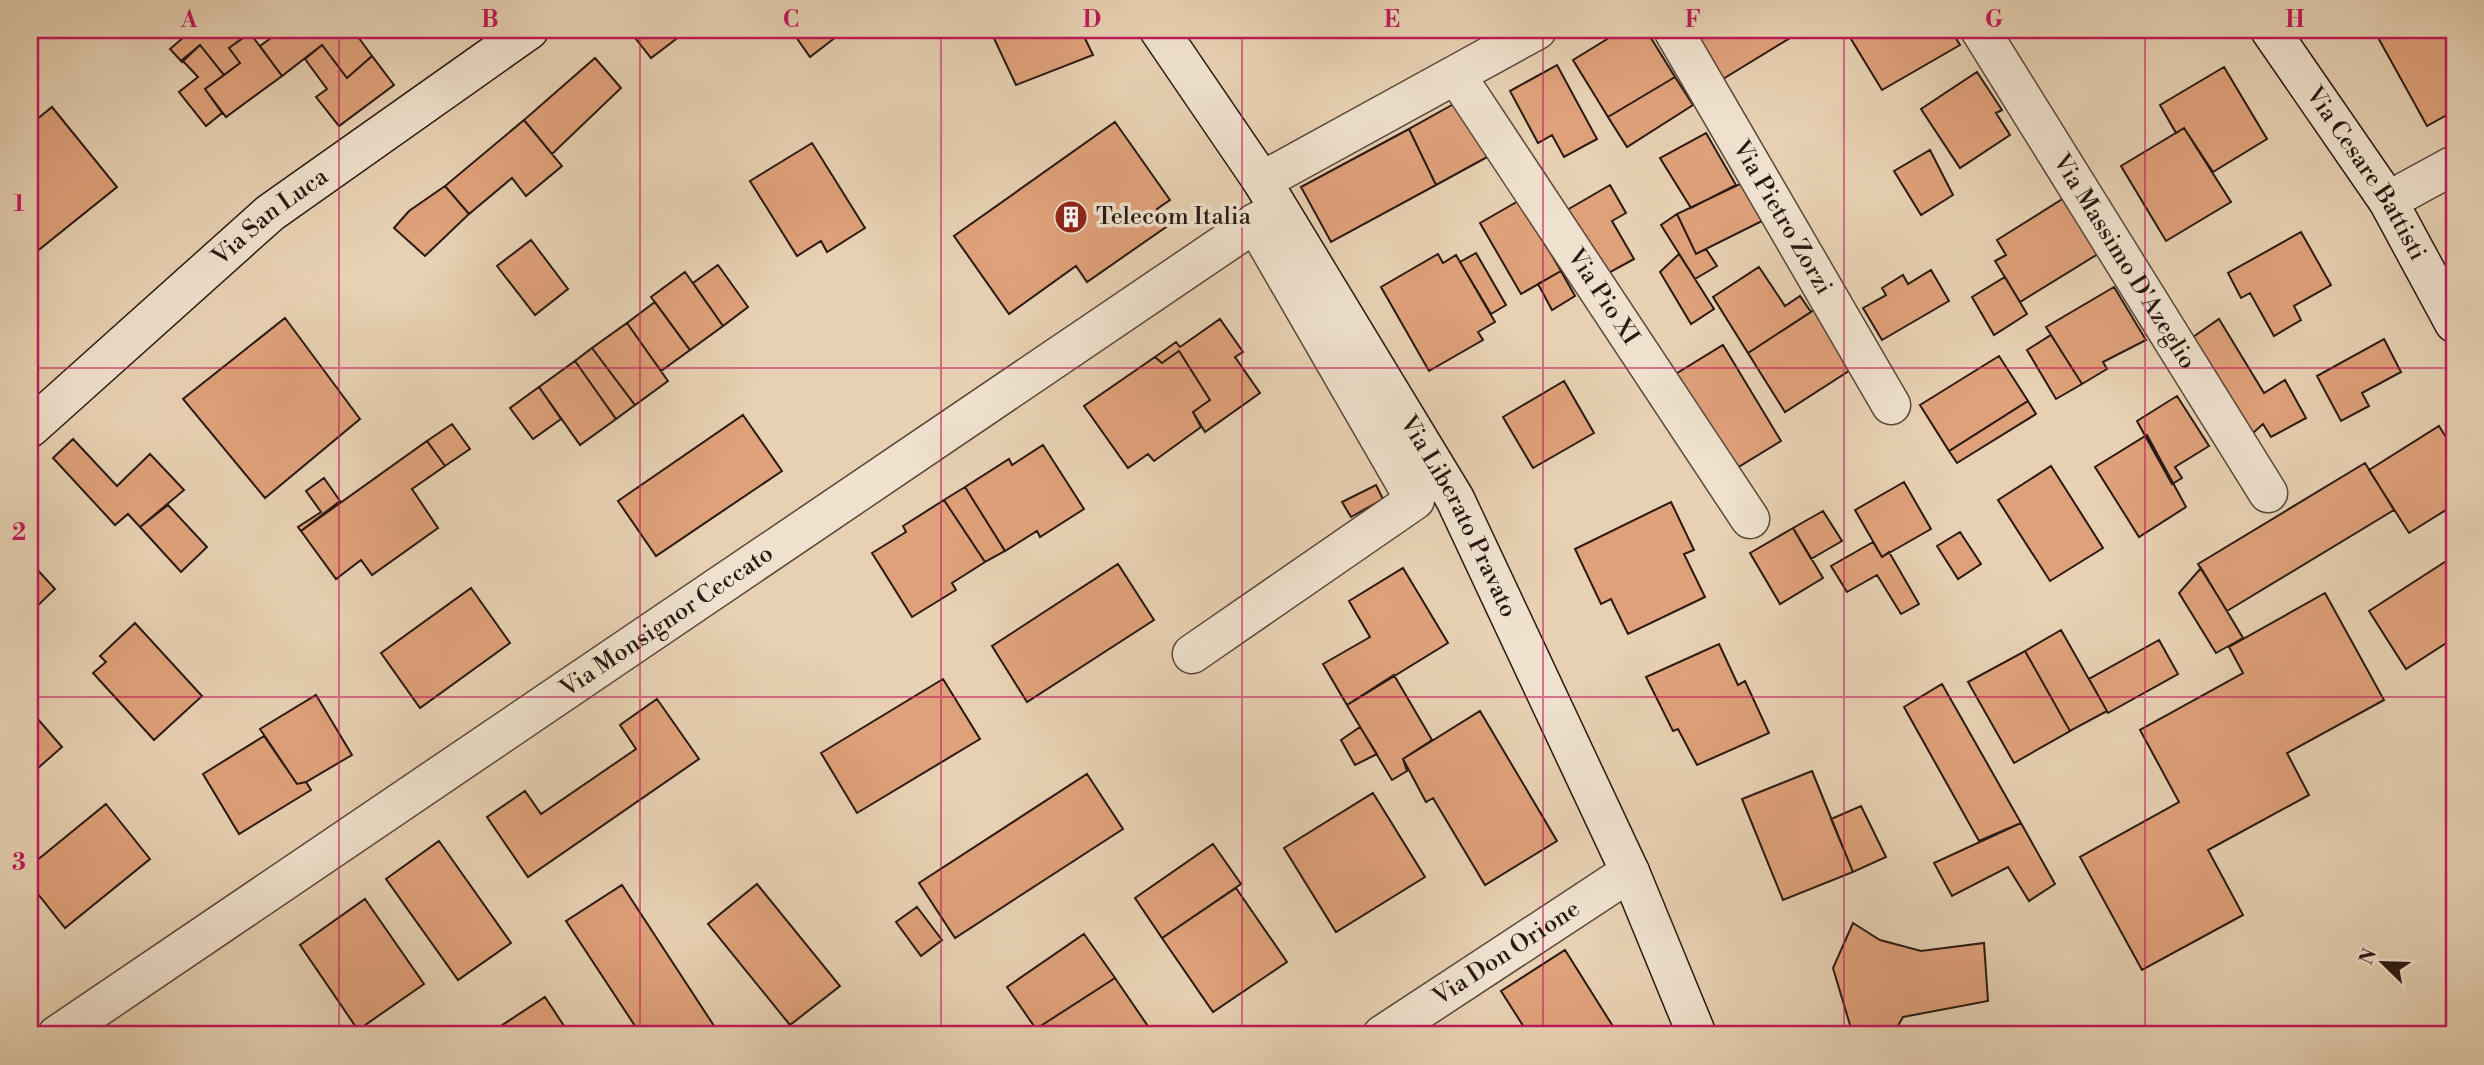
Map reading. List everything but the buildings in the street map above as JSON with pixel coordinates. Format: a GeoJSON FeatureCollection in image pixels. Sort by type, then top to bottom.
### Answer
{"type":"FeatureCollection","features":[{"type":"Feature","properties":{"kind":"street","name":"Via San Luca"},"geometry":{"type":"LineString","coordinates":[[30,428],[270,214],[529,30]]}},
{"type":"Feature","properties":{"kind":"street","name":"Via Liberato Pravato"},"geometry":{"type":"LineString","coordinates":[[1159,30],[1265,205],[1454,499],[1630,872],[1697,1035]]}},
{"type":"Feature","properties":{"kind":"street","name":"Via Monsignor Ceccato"},"geometry":{"type":"LineString","coordinates":[[57,1035],[1265,205],[1457,75],[1537,30]]}},
{"type":"Feature","properties":{"kind":"street","name":"Via Pietro Zorzi"},"geometry":{"type":"LineString","coordinates":[[1673,30],[1891,405]]}},
{"type":"Feature","properties":{"kind":"street","name":"Via Massimo D'Azeglio"},"geometry":{"type":"LineString","coordinates":[[1980,30],[2268,493]]}},
{"type":"Feature","properties":{"kind":"street","name":"Via Cesare Battisti"},"geometry":{"type":"LineString","coordinates":[[2270,30],[2388,201],[2454,323]]}},
{"type":"Feature","properties":{"kind":"street","name":"Via Pio XI"},"geometry":{"type":"LineString","coordinates":[[1457,75],[1750,519]]}},
{"type":"Feature","properties":{"kind":"street"},"geometry":{"type":"LineString","coordinates":[[2388,201],[2454,165]]}},
{"type":"Feature","properties":{"kind":"street"},"geometry":{"type":"LineString","coordinates":[[1192,654],[1415,500],[1265,205]]}},
{"type":"Feature","properties":{"kind":"street","name":"Via Don Orione"},"geometry":{"type":"LineString","coordinates":[[1382,1035],[1630,872]]}},
{"type":"Feature","properties":{"kind":"place","name":"Telecom Italia"},"geometry":{"type":"Point","coordinates":[1071,217]}}]}
